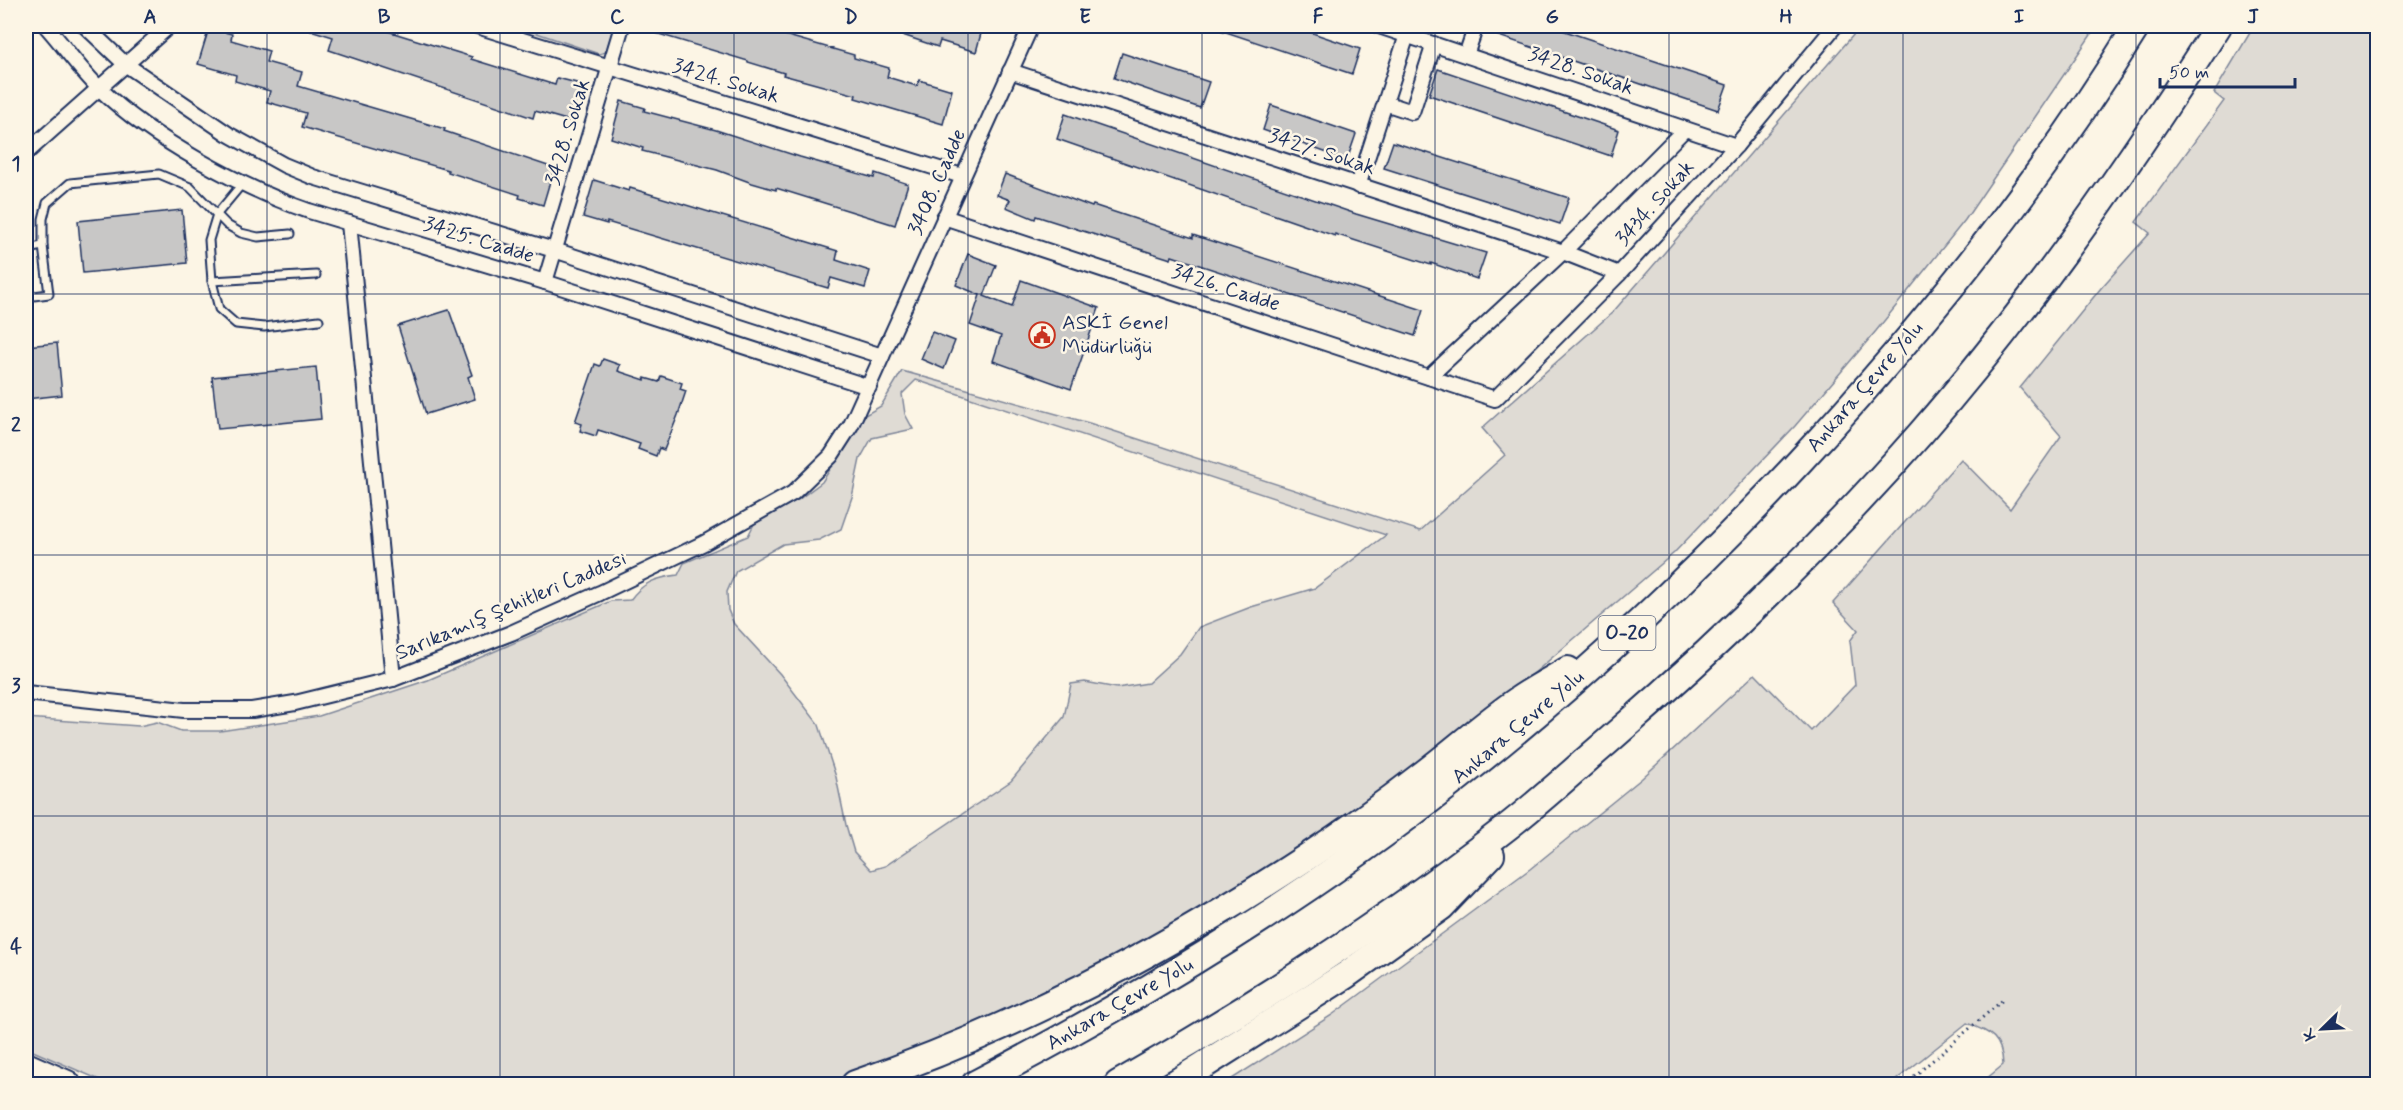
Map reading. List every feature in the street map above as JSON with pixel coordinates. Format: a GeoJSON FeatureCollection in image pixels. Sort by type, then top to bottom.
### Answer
{"type":"FeatureCollection","features":[{"type":"Feature","properties":{"kind":"highway","name":"Ankara Çevre Yolu"},"geometry":{"type":"LineString","coordinates":[[975,1084],[1135,998],[1315,883],[1453,782],[1627,633],[1729,537],[1874,381],[1968,267],[2022,195],[2093,98],[2138,26]]}},
{"type":"Feature","properties":{"kind":"highway"},"geometry":{"type":"LineString","coordinates":[[1118,1084],[1284,985],[1448,872],[1553,789],[1693,668],[1773,592],[1922,432],[2016,315],[2145,140],[2218,26]]}},
{"type":"Feature","properties":{"kind":"highway"},"geometry":{"type":"LineString","coordinates":[[855,1084],[905,1067],[1020,1019],[1122,967],[1221,911],[1308,856],[1418,779],[1517,701],[1627,633]]}},
{"type":"Feature","properties":{"kind":"highway"},"geometry":{"type":"LineString","coordinates":[[1174,1084],[1346,975],[1441,907],[1553,789]]}},
{"type":"Feature","properties":{"kind":"highway"},"geometry":{"type":"LineString","coordinates":[[26,1066],[67,1084]]}},
{"type":"Feature","properties":{"kind":"street","name":"3425. Cadde"},"geometry":{"type":"LineString","coordinates":[[46,26],[99,88],[153,130],[242,184],[272,198],[545,282],[869,387]]}},
{"type":"Feature","properties":{"kind":"street","name":"3425. Cadde"},"geometry":{"type":"LineString","coordinates":[[86,26],[125,64],[228,134],[284,165],[313,177],[554,250],[882,356]]}},
{"type":"Feature","properties":{"kind":"street"},"geometry":{"type":"LineString","coordinates":[[26,153],[169,26]]}},
{"type":"Feature","properties":{"kind":"street","name":"3424. Sokak"},"geometry":{"type":"LineString","coordinates":[[477,26],[962,176]]}},
{"type":"Feature","properties":{"kind":"street","name":"3428. Sokak"},"geometry":{"type":"LineString","coordinates":[[545,282],[622,26]]}},
{"type":"Feature","properties":{"kind":"street","name":"3408. Cadde"},"geometry":{"type":"LineString","coordinates":[[869,387],[1031,26]]}},
{"type":"Feature","properties":{"kind":"street"},"geometry":{"type":"LineString","coordinates":[[1466,55],[1476,26]]}},
{"type":"Feature","properties":{"kind":"street","name":"3434. Sokak"},"geometry":{"type":"LineString","coordinates":[[1495,399],[1619,274],[1736,146],[1835,26]]}},
{"type":"Feature","properties":{"kind":"street","name":"3428. Sokak"},"geometry":{"type":"LineString","coordinates":[[1387,27],[1736,146]]}},
{"type":"Feature","properties":{"kind":"street"},"geometry":{"type":"LineString","coordinates":[[1358,186],[1407,35]]}},
{"type":"Feature","properties":{"kind":"street"},"geometry":{"type":"LineString","coordinates":[[1385,103],[1412,112],[1434,44]]}},
{"type":"Feature","properties":{"kind":"street","name":"3427. Sokak"},"geometry":{"type":"LineString","coordinates":[[1010,72],[1563,252],[1619,274]]}},
{"type":"Feature","properties":{"kind":"street"},"geometry":{"type":"LineString","coordinates":[[1429,377],[1563,252],[1685,129]]}},
{"type":"Feature","properties":{"kind":"street","name":"3426. Cadde"},"geometry":{"type":"LineString","coordinates":[[944,217],[1495,399]]}},
{"type":"Feature","properties":{"kind":"street"},"geometry":{"type":"LineString","coordinates":[[350,223],[393,679]]}},
{"type":"Feature","properties":{"kind":"street","name":"Sarıkamış Şehitleri Caddesi"},"geometry":{"type":"LineString","coordinates":[[26,693],[184,710],[252,710],[295,703],[393,679],[511,633],[600,593],[704,543],[793,493],[831,456],[851,425],[869,387]]}},
{"type":"Feature","properties":{"kind":"lane"},"geometry":{"type":"LineString","coordinates":[[26,297],[50,294],[43,246],[43,219],[47,202],[70,183],[159,174],[190,187],[227,225],[241,233],[258,237],[291,234]]}},
{"type":"Feature","properties":{"kind":"lane"},"geometry":{"type":"LineString","coordinates":[[242,184],[217,214],[208,240],[212,281],[219,309],[237,324],[264,327],[320,320]]}},
{"type":"Feature","properties":{"kind":"lane"},"geometry":{"type":"LineString","coordinates":[[26,249],[43,246]]}},
{"type":"Feature","properties":{"kind":"lane"},"geometry":{"type":"LineString","coordinates":[[212,281],[316,275]]}},
{"type":"Feature","properties":{"kind":"path"},"geometry":{"type":"LineString","coordinates":[[1905,1084],[2004,999]]}},
{"type":"Feature","properties":{"kind":"shaded area"},"geometry":{"type":"Polygon","coordinates":[[[516,26],[614,26],[606,52],[599,54],[516,26]]]}},
{"type":"Feature","properties":{"kind":"shaded area"},"geometry":{"type":"Polygon","coordinates":[[[1861,26],[2097,26],[1965,220],[1876,331],[1795,426],[1674,553],[1533,674],[1382,793],[1207,908],[1053,995],[867,1071],[827,1084],[109,1084],[26,1048],[26,718],[139,726],[157,722],[181,731],[220,731],[319,716],[428,680],[611,601],[630,600],[640,589],[651,582],[678,575],[684,563],[748,536],[755,522],[799,499],[822,482],[865,415],[881,406],[902,371],[1089,423],[1420,531],[1505,455],[1482,428],[1613,312],[1861,26]],[[916,380],[902,394],[905,414],[913,429],[872,438],[860,459],[852,497],[841,529],[819,540],[783,544],[736,571],[727,592],[728,610],[734,624],[780,674],[819,725],[836,777],[854,852],[871,870],[885,866],[1011,781],[1064,717],[1071,684],[1085,682],[1117,688],[1148,683],[1180,654],[1199,627],[1251,607],[1315,588],[1386,535],[916,380]]]}},
{"type":"Feature","properties":{"kind":"shaded area"},"geometry":{"type":"Polygon","coordinates":[[[2254,26],[2377,26],[2377,1084],[1980,1084],[2003,1065],[2002,1056],[1994,1037],[1967,1023],[1891,1084],[1224,1084],[1332,1015],[1530,869],[1641,779],[1755,674],[1811,731],[1855,685],[1850,641],[1858,630],[1833,603],[1961,459],[2010,509],[2061,436],[2020,388],[2101,288],[2150,233],[2136,222],[2224,101],[2214,93],[2254,26]]]}},
{"type":"Feature","properties":{"kind":"building"},"geometry":{"type":"Polygon","coordinates":[[[307,26],[371,26],[555,85],[557,78],[581,84],[570,121],[535,111],[533,118],[329,50],[333,37],[307,29],[307,26]]]}},
{"type":"Feature","properties":{"kind":"building"},"geometry":{"type":"Polygon","coordinates":[[[642,26],[759,26],[854,55],[854,58],[889,68],[887,77],[917,86],[919,80],[952,90],[943,124],[855,98],[856,95],[783,75],[784,73],[748,61],[642,29],[642,26]]]}},
{"type":"Feature","properties":{"kind":"building"},"geometry":{"type":"Polygon","coordinates":[[[886,26],[983,26],[976,52],[940,41],[938,47],[885,29],[886,26]]]}},
{"type":"Feature","properties":{"kind":"building"},"geometry":{"type":"Polygon","coordinates":[[[1214,26],[1292,26],[1360,49],[1352,74],[1214,28],[1214,26]]]}},
{"type":"Feature","properties":{"kind":"building"},"geometry":{"type":"Polygon","coordinates":[[[1485,26],[1550,26],[1727,85],[1718,110],[1484,31],[1485,26]]]}},
{"type":"Feature","properties":{"kind":"building"},"geometry":{"type":"Polygon","coordinates":[[[209,28],[232,34],[231,40],[269,51],[266,62],[302,72],[298,86],[445,129],[444,131],[554,168],[543,205],[519,198],[520,195],[448,172],[448,170],[302,127],[306,113],[267,102],[270,91],[235,81],[236,75],[198,64],[209,28]]]}},
{"type":"Feature","properties":{"kind":"building"},"geometry":{"type":"Polygon","coordinates":[[[1122,53],[1209,82],[1200,108],[1114,78],[1122,53]]]}},
{"type":"Feature","properties":{"kind":"building"},"geometry":{"type":"Polygon","coordinates":[[[1438,69],[1619,130],[1611,156],[1429,95],[1438,69]]]}},
{"type":"Feature","properties":{"kind":"building"},"geometry":{"type":"Polygon","coordinates":[[[621,101],[645,108],[644,111],[716,130],[800,157],[874,178],[875,173],[908,184],[895,225],[776,188],[776,190],[752,183],[717,170],[642,151],[643,148],[611,138],[621,101]]]}},
{"type":"Feature","properties":{"kind":"building"},"geometry":{"type":"Polygon","coordinates":[[[1271,105],[1356,134],[1347,160],[1263,130],[1271,105]]]}},
{"type":"Feature","properties":{"kind":"building"},"geometry":{"type":"Polygon","coordinates":[[[1065,114],[1356,214],[1486,253],[1477,279],[1335,234],[1335,236],[1057,139],[1065,114]]]}},
{"type":"Feature","properties":{"kind":"building"},"geometry":{"type":"Polygon","coordinates":[[[1393,142],[1569,198],[1560,224],[1384,168],[1393,142]]]}},
{"type":"Feature","properties":{"kind":"building"},"geometry":{"type":"Polygon","coordinates":[[[1005,174],[1092,207],[1093,205],[1193,238],[1193,235],[1423,310],[1415,336],[1172,256],[1171,259],[1036,216],[1035,219],[1006,207],[1010,200],[997,195],[1005,174]]]}},
{"type":"Feature","properties":{"kind":"building"},"geometry":{"type":"Polygon","coordinates":[[[594,180],[629,191],[630,188],[838,251],[836,260],[870,271],[865,288],[831,278],[828,288],[607,222],[607,224],[583,217],[594,180]]]}},
{"type":"Feature","properties":{"kind":"building"},"geometry":{"type":"Polygon","coordinates":[[[182,210],[187,263],[83,273],[78,221],[182,210]]]}},
{"type":"Feature","properties":{"kind":"building"},"geometry":{"type":"Polygon","coordinates":[[[968,254],[996,265],[984,296],[1012,307],[1021,280],[1099,308],[1071,389],[993,361],[1001,336],[970,325],[980,295],[956,285],[968,254]]]}},
{"type":"Feature","properties":{"kind":"building"},"geometry":{"type":"Polygon","coordinates":[[[449,310],[472,375],[468,377],[475,399],[426,414],[398,326],[449,310]]]}},
{"type":"Feature","properties":{"kind":"building"},"geometry":{"type":"Polygon","coordinates":[[[932,332],[955,341],[944,369],[921,359],[932,332]]]}},
{"type":"Feature","properties":{"kind":"building"},"geometry":{"type":"Polygon","coordinates":[[[57,343],[62,395],[26,399],[26,346],[57,343]]]}},
{"type":"Feature","properties":{"kind":"building"},"geometry":{"type":"Polygon","coordinates":[[[603,359],[620,365],[618,371],[645,380],[645,378],[659,382],[661,376],[682,383],[680,389],[686,391],[678,415],[664,450],[659,448],[656,456],[638,449],[640,444],[611,434],[598,430],[596,436],[580,431],[582,424],[575,422],[595,364],[600,366],[603,359]]]}},
{"type":"Feature","properties":{"kind":"building"},"geometry":{"type":"Polygon","coordinates":[[[316,367],[321,419],[218,429],[212,377],[316,367]]]}},
{"type":"Feature","properties":{"kind":"place","name":"ASKİ Genel Müdürlüğü"},"geometry":{"type":"Point","coordinates":[1042,335]}}]}
